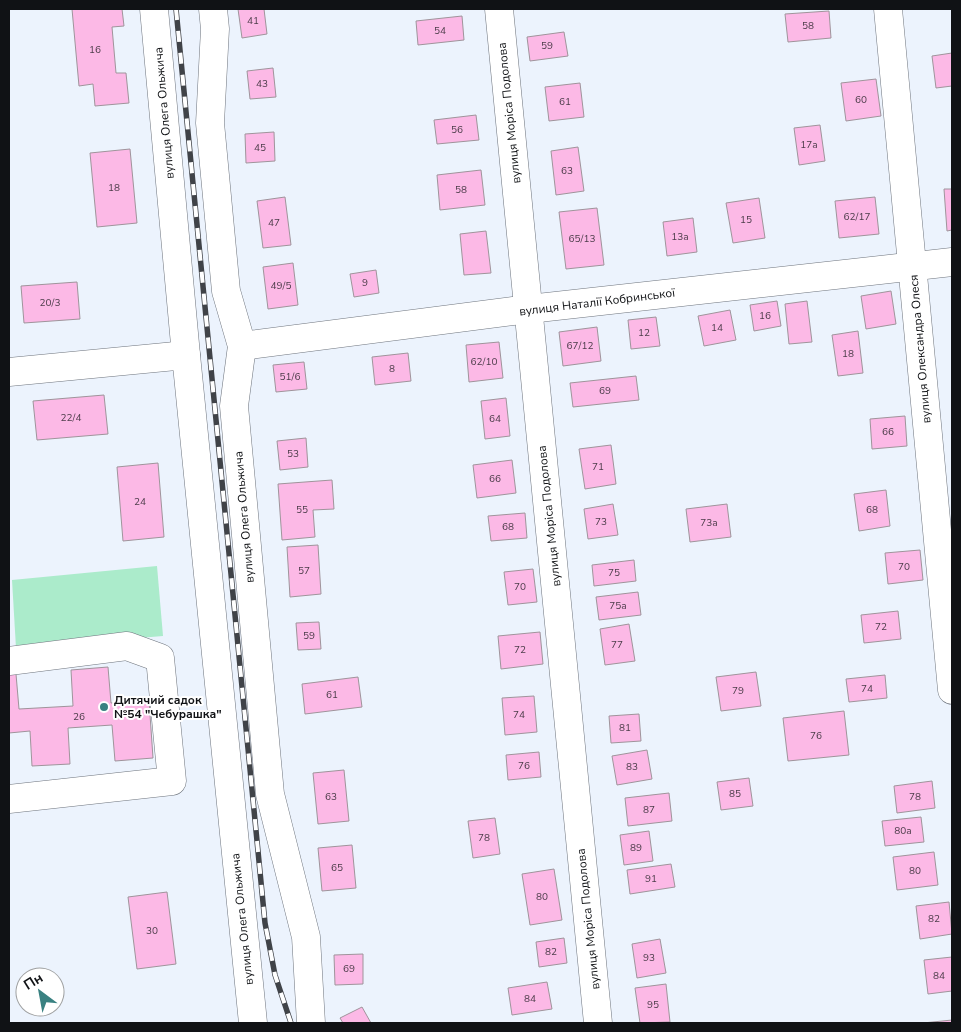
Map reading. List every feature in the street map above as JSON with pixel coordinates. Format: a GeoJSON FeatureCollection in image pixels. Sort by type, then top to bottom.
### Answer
{"type":"FeatureCollection","features":[{"type":"Feature","properties":{"kind":"street","name":"вулиця Олега Ольжича"},"geometry":{"type":"LineString","coordinates":[[154,9],[186,355],[253,1023]]}},
{"type":"Feature","properties":{"kind":"street","name":"вулиця Олега Ольжича"},"geometry":{"type":"LineString","coordinates":[[213,9],[214,29],[210,123],[226,291],[242,346],[234,406],[270,794],[306,937],[311,1023]]}},
{"type":"Feature","properties":{"kind":"street","name":"вулиця Моріса Подолова"},"geometry":{"type":"LineString","coordinates":[[499,9],[598,1023]]}},
{"type":"Feature","properties":{"kind":"street","name":"вулиця Олександра Олеся"},"geometry":{"type":"LineString","coordinates":[[888,9],[952,690]]}},
{"type":"Feature","properties":{"kind":"street","name":"вулиця Наталії Кобринської"},"geometry":{"type":"LineString","coordinates":[[242,346],[529,309],[952,262]]}},
{"type":"Feature","properties":{"kind":"street"},"geometry":{"type":"LineString","coordinates":[[9,372],[186,355]]}},
{"type":"Feature","properties":{"kind":"street"},"geometry":{"type":"LineString","coordinates":[[9,661],[127,646],[160,658],[172,782],[9,799]]}},
{"type":"Feature","properties":{"kind":"green space"},"geometry":{"type":"Polygon","coordinates":[[[157,566],[163,636],[16,648],[12,580],[157,566]]]}},
{"type":"Feature","properties":{"kind":"building"},"geometry":{"type":"Polygon","coordinates":[[[72,9],[122,9],[124,26],[112,27],[116,73],[126,73],[129,103],[95,106],[93,84],[79,86],[72,9]]]}},
{"type":"Feature","properties":{"kind":"building"},"geometry":{"type":"Polygon","coordinates":[[[238,9],[264,9],[267,34],[242,38],[238,9]]]}},
{"type":"Feature","properties":{"kind":"building"},"geometry":{"type":"Polygon","coordinates":[[[829,11],[831,38],[788,42],[785,14],[829,11]]]}},
{"type":"Feature","properties":{"kind":"building"},"geometry":{"type":"Polygon","coordinates":[[[462,16],[464,40],[418,45],[416,21],[462,16]]]}},
{"type":"Feature","properties":{"kind":"building"},"geometry":{"type":"Polygon","coordinates":[[[564,32],[568,56],[530,61],[527,37],[564,32]]]}},
{"type":"Feature","properties":{"kind":"building"},"geometry":{"type":"Polygon","coordinates":[[[952,53],[952,86],[936,88],[932,56],[952,53]]]}},
{"type":"Feature","properties":{"kind":"building"},"geometry":{"type":"Polygon","coordinates":[[[273,68],[276,97],[250,99],[247,71],[273,68]]]}},
{"type":"Feature","properties":{"kind":"building"},"geometry":{"type":"Polygon","coordinates":[[[876,79],[881,116],[846,121],[841,83],[876,79]]]}},
{"type":"Feature","properties":{"kind":"building"},"geometry":{"type":"Polygon","coordinates":[[[580,83],[584,117],[549,121],[545,87],[580,83]]]}},
{"type":"Feature","properties":{"kind":"building"},"geometry":{"type":"Polygon","coordinates":[[[476,115],[479,140],[437,144],[434,120],[476,115]]]}},
{"type":"Feature","properties":{"kind":"building"},"geometry":{"type":"Polygon","coordinates":[[[820,125],[825,161],[799,165],[794,128],[820,125]]]}},
{"type":"Feature","properties":{"kind":"building"},"geometry":{"type":"Polygon","coordinates":[[[274,132],[275,161],[246,163],[245,134],[274,132]]]}},
{"type":"Feature","properties":{"kind":"building"},"geometry":{"type":"Polygon","coordinates":[[[578,147],[584,191],[556,195],[551,151],[578,147]]]}},
{"type":"Feature","properties":{"kind":"building"},"geometry":{"type":"Polygon","coordinates":[[[130,149],[137,223],[97,227],[90,153],[130,149]]]}},
{"type":"Feature","properties":{"kind":"building"},"geometry":{"type":"Polygon","coordinates":[[[481,170],[485,205],[440,210],[437,175],[481,170]]]}},
{"type":"Feature","properties":{"kind":"building"},"geometry":{"type":"Polygon","coordinates":[[[944,189],[952,189],[952,230],[947,231],[944,189]]]}},
{"type":"Feature","properties":{"kind":"building"},"geometry":{"type":"Polygon","coordinates":[[[285,197],[291,245],[263,248],[257,201],[285,197]]]}},
{"type":"Feature","properties":{"kind":"building"},"geometry":{"type":"Polygon","coordinates":[[[875,197],[879,234],[839,238],[835,201],[875,197]]]}},
{"type":"Feature","properties":{"kind":"building"},"geometry":{"type":"Polygon","coordinates":[[[759,198],[765,238],[733,243],[726,203],[759,198]]]}},
{"type":"Feature","properties":{"kind":"building"},"geometry":{"type":"Polygon","coordinates":[[[597,208],[604,265],[566,269],[559,212],[597,208]]]}},
{"type":"Feature","properties":{"kind":"building"},"geometry":{"type":"Polygon","coordinates":[[[693,218],[697,252],[667,256],[663,222],[693,218]]]}},
{"type":"Feature","properties":{"kind":"building"},"geometry":{"type":"Polygon","coordinates":[[[486,231],[491,273],[464,275],[460,234],[486,231]]]}},
{"type":"Feature","properties":{"kind":"building"},"geometry":{"type":"Polygon","coordinates":[[[293,263],[298,305],[268,309],[263,267],[293,263]]]}},
{"type":"Feature","properties":{"kind":"building"},"geometry":{"type":"Polygon","coordinates":[[[376,270],[379,293],[354,297],[350,274],[376,270]]]}},
{"type":"Feature","properties":{"kind":"building"},"geometry":{"type":"Polygon","coordinates":[[[77,282],[80,319],[24,323],[21,286],[77,282]]]}},
{"type":"Feature","properties":{"kind":"building"},"geometry":{"type":"Polygon","coordinates":[[[891,291],[896,324],[866,329],[861,296],[891,291]]]}},
{"type":"Feature","properties":{"kind":"building"},"geometry":{"type":"Polygon","coordinates":[[[777,301],[781,326],[754,331],[750,305],[777,301]]]}},
{"type":"Feature","properties":{"kind":"building"},"geometry":{"type":"Polygon","coordinates":[[[807,301],[812,342],[789,344],[785,304],[807,301]]]}},
{"type":"Feature","properties":{"kind":"building"},"geometry":{"type":"Polygon","coordinates":[[[730,310],[736,340],[704,346],[698,316],[730,310]]]}},
{"type":"Feature","properties":{"kind":"building"},"geometry":{"type":"Polygon","coordinates":[[[656,317],[660,346],[631,349],[628,320],[656,317]]]}},
{"type":"Feature","properties":{"kind":"building"},"geometry":{"type":"Polygon","coordinates":[[[597,327],[601,361],[563,366],[559,332],[597,327]]]}},
{"type":"Feature","properties":{"kind":"building"},"geometry":{"type":"Polygon","coordinates":[[[858,331],[863,373],[838,376],[832,335],[858,331]]]}},
{"type":"Feature","properties":{"kind":"building"},"geometry":{"type":"Polygon","coordinates":[[[499,342],[503,378],[469,382],[466,345],[499,342]]]}},
{"type":"Feature","properties":{"kind":"building"},"geometry":{"type":"Polygon","coordinates":[[[408,353],[411,381],[375,385],[372,357],[408,353]]]}},
{"type":"Feature","properties":{"kind":"building"},"geometry":{"type":"Polygon","coordinates":[[[304,362],[307,389],[276,392],[273,365],[304,362]]]}},
{"type":"Feature","properties":{"kind":"building"},"geometry":{"type":"Polygon","coordinates":[[[636,376],[639,400],[573,407],[570,383],[636,376]]]}},
{"type":"Feature","properties":{"kind":"building"},"geometry":{"type":"Polygon","coordinates":[[[104,395],[108,434],[37,440],[33,401],[104,395]]]}},
{"type":"Feature","properties":{"kind":"building"},"geometry":{"type":"Polygon","coordinates":[[[506,398],[510,436],[485,439],[481,401],[506,398]]]}},
{"type":"Feature","properties":{"kind":"building"},"geometry":{"type":"Polygon","coordinates":[[[905,416],[907,446],[872,449],[870,419],[905,416]]]}},
{"type":"Feature","properties":{"kind":"building"},"geometry":{"type":"Polygon","coordinates":[[[306,438],[308,467],[280,470],[277,441],[306,438]]]}},
{"type":"Feature","properties":{"kind":"building"},"geometry":{"type":"Polygon","coordinates":[[[611,445],[616,484],[585,489],[579,449],[611,445]]]}},
{"type":"Feature","properties":{"kind":"building"},"geometry":{"type":"Polygon","coordinates":[[[512,460],[516,493],[477,498],[473,465],[512,460]]]}},
{"type":"Feature","properties":{"kind":"building"},"geometry":{"type":"Polygon","coordinates":[[[158,463],[164,537],[123,541],[117,467],[158,463]]]}},
{"type":"Feature","properties":{"kind":"building"},"geometry":{"type":"Polygon","coordinates":[[[332,480],[334,509],[313,510],[315,537],[282,540],[278,484],[332,480]]]}},
{"type":"Feature","properties":{"kind":"building"},"geometry":{"type":"Polygon","coordinates":[[[886,490],[890,526],[859,531],[854,494],[886,490]]]}},
{"type":"Feature","properties":{"kind":"building"},"geometry":{"type":"Polygon","coordinates":[[[613,504],[618,535],[588,539],[584,509],[613,504]]]}},
{"type":"Feature","properties":{"kind":"building"},"geometry":{"type":"Polygon","coordinates":[[[727,504],[731,537],[690,542],[686,509],[727,504]]]}},
{"type":"Feature","properties":{"kind":"building"},"geometry":{"type":"Polygon","coordinates":[[[525,513],[527,538],[491,541],[488,516],[525,513]]]}},
{"type":"Feature","properties":{"kind":"building"},"geometry":{"type":"Polygon","coordinates":[[[318,545],[321,594],[290,597],[287,547],[318,545]]]}},
{"type":"Feature","properties":{"kind":"building"},"geometry":{"type":"Polygon","coordinates":[[[920,550],[923,580],[888,584],[885,553],[920,550]]]}},
{"type":"Feature","properties":{"kind":"building"},"geometry":{"type":"Polygon","coordinates":[[[634,560],[636,581],[594,586],[592,565],[634,560]]]}},
{"type":"Feature","properties":{"kind":"building"},"geometry":{"type":"Polygon","coordinates":[[[533,569],[537,602],[508,605],[504,572],[533,569]]]}},
{"type":"Feature","properties":{"kind":"building"},"geometry":{"type":"Polygon","coordinates":[[[638,592],[641,615],[599,620],[596,597],[638,592]]]}},
{"type":"Feature","properties":{"kind":"building"},"geometry":{"type":"Polygon","coordinates":[[[898,611],[901,639],[864,643],[861,615],[898,611]]]}},
{"type":"Feature","properties":{"kind":"building"},"geometry":{"type":"Polygon","coordinates":[[[319,622],[321,649],[298,650],[296,623],[319,622]]]}},
{"type":"Feature","properties":{"kind":"building"},"geometry":{"type":"Polygon","coordinates":[[[629,624],[635,661],[605,665],[600,629],[629,624]]]}},
{"type":"Feature","properties":{"kind":"building"},"geometry":{"type":"Polygon","coordinates":[[[540,632],[543,664],[501,669],[498,636],[540,632]]]}},
{"type":"Feature","properties":{"kind":"building"},"geometry":{"type":"Polygon","coordinates":[[[108,667],[111,703],[149,700],[153,758],[115,761],[112,725],[68,728],[70,764],[32,766],[30,731],[9,733],[9,674],[16,674],[19,709],[73,706],[71,670],[108,667]]]}},
{"type":"Feature","properties":{"kind":"building"},"geometry":{"type":"Polygon","coordinates":[[[756,672],[761,706],[721,711],[716,677],[756,672]]]}},
{"type":"Feature","properties":{"kind":"building"},"geometry":{"type":"Polygon","coordinates":[[[885,675],[887,698],[849,702],[846,679],[885,675]]]}},
{"type":"Feature","properties":{"kind":"building"},"geometry":{"type":"Polygon","coordinates":[[[358,677],[362,707],[305,714],[302,684],[358,677]]]}},
{"type":"Feature","properties":{"kind":"building"},"geometry":{"type":"Polygon","coordinates":[[[534,696],[537,732],[505,735],[502,698],[534,696]]]}},
{"type":"Feature","properties":{"kind":"building"},"geometry":{"type":"Polygon","coordinates":[[[844,711],[849,755],[788,761],[783,718],[844,711]]]}},
{"type":"Feature","properties":{"kind":"building"},"geometry":{"type":"Polygon","coordinates":[[[639,714],[641,741],[611,743],[609,716],[639,714]]]}},
{"type":"Feature","properties":{"kind":"building"},"geometry":{"type":"Polygon","coordinates":[[[647,750],[652,779],[617,785],[612,756],[647,750]]]}},
{"type":"Feature","properties":{"kind":"building"},"geometry":{"type":"Polygon","coordinates":[[[539,752],[541,777],[508,780],[506,755],[539,752]]]}},
{"type":"Feature","properties":{"kind":"building"},"geometry":{"type":"Polygon","coordinates":[[[344,770],[349,821],[318,824],[313,773],[344,770]]]}},
{"type":"Feature","properties":{"kind":"building"},"geometry":{"type":"Polygon","coordinates":[[[749,778],[753,806],[721,810],[717,782],[749,778]]]}},
{"type":"Feature","properties":{"kind":"building"},"geometry":{"type":"Polygon","coordinates":[[[932,781],[935,808],[897,813],[894,786],[932,781]]]}},
{"type":"Feature","properties":{"kind":"building"},"geometry":{"type":"Polygon","coordinates":[[[669,793],[672,821],[628,826],[625,798],[669,793]]]}},
{"type":"Feature","properties":{"kind":"building"},"geometry":{"type":"Polygon","coordinates":[[[921,817],[924,842],[885,846],[882,821],[921,817]]]}},
{"type":"Feature","properties":{"kind":"building"},"geometry":{"type":"Polygon","coordinates":[[[495,818],[500,854],[473,858],[468,821],[495,818]]]}},
{"type":"Feature","properties":{"kind":"building"},"geometry":{"type":"Polygon","coordinates":[[[649,831],[653,861],[624,865],[620,835],[649,831]]]}},
{"type":"Feature","properties":{"kind":"building"},"geometry":{"type":"Polygon","coordinates":[[[352,845],[356,888],[322,891],[318,848],[352,845]]]}},
{"type":"Feature","properties":{"kind":"building"},"geometry":{"type":"Polygon","coordinates":[[[934,852],[938,885],[897,890],[893,857],[934,852]]]}},
{"type":"Feature","properties":{"kind":"building"},"geometry":{"type":"Polygon","coordinates":[[[671,864],[675,887],[630,894],[627,870],[671,864]]]}},
{"type":"Feature","properties":{"kind":"building"},"geometry":{"type":"Polygon","coordinates":[[[554,869],[562,920],[530,925],[522,874],[554,869]]]}},
{"type":"Feature","properties":{"kind":"building"},"geometry":{"type":"Polygon","coordinates":[[[167,892],[176,964],[137,969],[128,897],[167,892]]]}},
{"type":"Feature","properties":{"kind":"building"},"geometry":{"type":"Polygon","coordinates":[[[949,902],[952,934],[920,939],[916,906],[949,902]]]}},
{"type":"Feature","properties":{"kind":"building"},"geometry":{"type":"Polygon","coordinates":[[[564,938],[567,963],[539,967],[536,942],[564,938]]]}},
{"type":"Feature","properties":{"kind":"building"},"geometry":{"type":"Polygon","coordinates":[[[660,939],[666,973],[637,978],[632,944],[660,939]]]}},
{"type":"Feature","properties":{"kind":"building"},"geometry":{"type":"Polygon","coordinates":[[[363,954],[363,984],[335,985],[334,955],[363,954]]]}},
{"type":"Feature","properties":{"kind":"building"},"geometry":{"type":"Polygon","coordinates":[[[952,957],[952,991],[928,994],[924,960],[952,957]]]}},
{"type":"Feature","properties":{"kind":"building"},"geometry":{"type":"Polygon","coordinates":[[[547,982],[552,1009],[512,1015],[508,988],[547,982]]]}},
{"type":"Feature","properties":{"kind":"building"},"geometry":{"type":"Polygon","coordinates":[[[666,984],[670,1022],[640,1023],[635,988],[666,984]]]}},
{"type":"Feature","properties":{"kind":"building"},"geometry":{"type":"Polygon","coordinates":[[[362,1007],[371,1023],[343,1023],[340,1018],[362,1007]]]}},
{"type":"Feature","properties":{"kind":"building"},"geometry":{"type":"Polygon","coordinates":[[[952,1020],[952,1023],[923,1023],[952,1020]]]}},
{"type":"Feature","properties":{"kind":"railway"},"geometry":{"type":"LineString","coordinates":[[176,9],[265,923],[275,975],[291,1023]]}},
{"type":"Feature","properties":{"kind":"place","name":"Дитячий садок №54 \"Чебурашка\""},"geometry":{"type":"Point","coordinates":[104,707]}}]}
